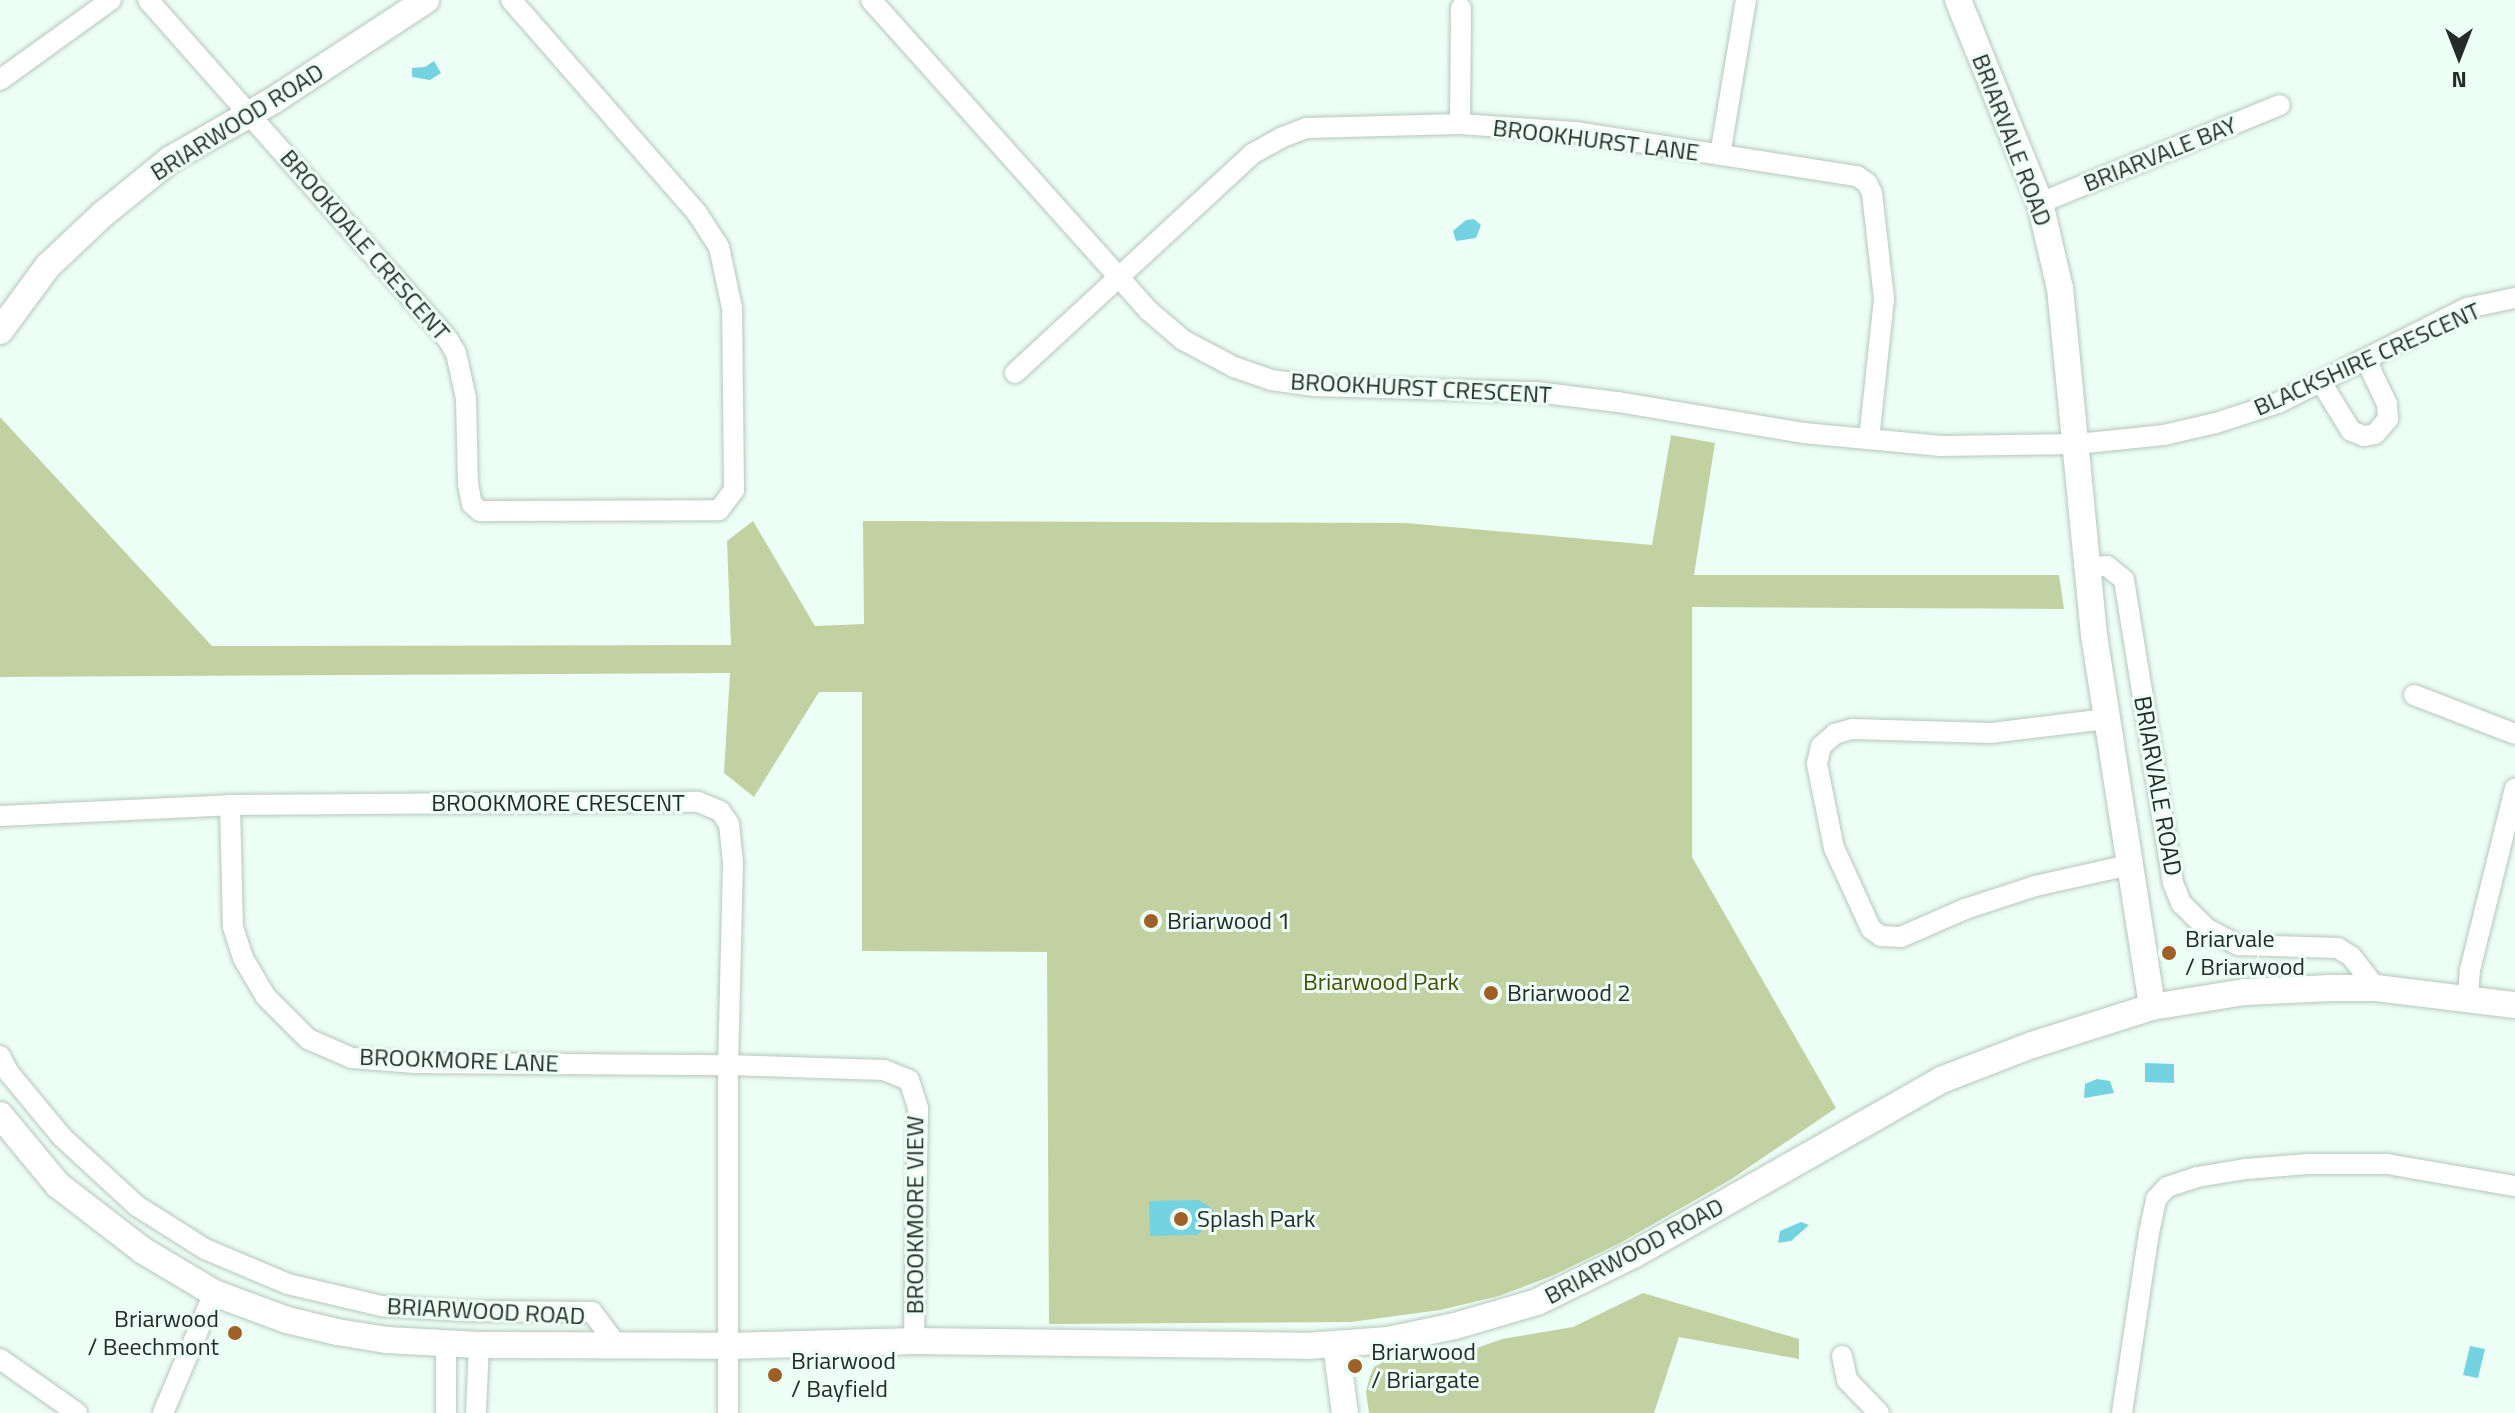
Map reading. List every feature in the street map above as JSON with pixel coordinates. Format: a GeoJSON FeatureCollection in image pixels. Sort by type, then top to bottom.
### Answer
{"type":"FeatureCollection","features":[{"type":"Feature","properties":{"kind":"street"},"geometry":{"type":"LineString","coordinates":[[0,80],[111,0]]}},
{"type":"Feature","properties":{"kind":"street"},"geometry":{"type":"LineString","coordinates":[[148,0],[249,112]]}},
{"type":"Feature","properties":{"kind":"street","name":"BRIARWOOD ROAD"},"geometry":{"type":"LineString","coordinates":[[0,331],[48,266],[102,215],[171,159],[274,100],[426,0]]}},
{"type":"Feature","properties":{"kind":"street","name":"BROOKDALE CRESCENT"},"geometry":{"type":"LineString","coordinates":[[249,112],[447,338],[456,353],[466,398],[468,484],[472,504],[480,511],[719,510],[734,490],[732,308],[719,247],[697,213],[511,0]]}},
{"type":"Feature","properties":{"kind":"street","name":"BROOKHURST CRESCENT"},"geometry":{"type":"LineString","coordinates":[[871,0],[1117,277],[1183,340],[1234,367],[1271,380],[1315,386],[1536,392],[1618,402],[1804,433],[1941,446],[2077,444]]}},
{"type":"Feature","properties":{"kind":"street"},"geometry":{"type":"LineString","coordinates":[[1720,155],[1746,0]]}},
{"type":"Feature","properties":{"kind":"street","name":"BRIARVALE ROAD"},"geometry":{"type":"LineString","coordinates":[[1958,0],[2040,203],[2060,288],[2087,568],[2106,719],[2152,1007]]}},
{"type":"Feature","properties":{"kind":"street"},"geometry":{"type":"LineString","coordinates":[[1460,124],[1461,8]]}},
{"type":"Feature","properties":{"kind":"street","name":"BRIARVALE BAY"},"geometry":{"type":"LineString","coordinates":[[2040,203],[2280,105]]}},
{"type":"Feature","properties":{"kind":"street","name":"BROOKHURST LANE"},"geometry":{"type":"LineString","coordinates":[[1015,373],[1117,277],[1180,224],[1252,154],[1283,137],[1307,128],[1460,124],[1575,132],[1857,176],[1867,183],[1872,193],[1884,299],[1869,439]]}},
{"type":"Feature","properties":{"kind":"street","name":"BLACKSHIRE CRESCENT"},"geometry":{"type":"LineString","coordinates":[[2077,444],[2164,435],[2216,423],[2278,403],[2467,308],[2515,298]]}},
{"type":"Feature","properties":{"kind":"street"},"geometry":{"type":"LineString","coordinates":[[2321,382],[2351,431],[2364,436],[2375,434],[2388,419],[2387,404],[2366,360]]}},
{"type":"Feature","properties":{"kind":"street","name":"BRIARVALE ROAD"},"geometry":{"type":"LineString","coordinates":[[2087,568],[2107,566],[2124,580],[2173,883],[2181,903],[2207,929],[2239,945],[2338,948],[2351,956],[2376,988]]}},
{"type":"Feature","properties":{"kind":"street"},"geometry":{"type":"LineString","coordinates":[[2414,695],[2515,734]]}},
{"type":"Feature","properties":{"kind":"street"},"geometry":{"type":"LineString","coordinates":[[2106,719],[1990,733],[1852,729],[1835,734],[1821,746],[1817,764],[1834,848],[1871,929],[1881,936],[1901,937],[1965,909],[2035,886],[2129,865]]}},
{"type":"Feature","properties":{"kind":"street"},"geometry":{"type":"LineString","coordinates":[[2468,997],[2470,970],[2515,788]]}},
{"type":"Feature","properties":{"kind":"street","name":"BROOKMORE CRESCENT"},"geometry":{"type":"LineString","coordinates":[[0,816],[230,805],[682,802],[710,805],[720,811],[729,824],[732,842],[728,1065],[728,1413]]}},
{"type":"Feature","properties":{"kind":"street","name":"BROOKMORE LANE"},"geometry":{"type":"LineString","coordinates":[[230,805],[233,927],[243,958],[266,997],[308,1039],[352,1058],[415,1063],[728,1065]]}},
{"type":"Feature","properties":{"kind":"street","name":"BRIARWOOD ROAD"},"geometry":{"type":"LineString","coordinates":[[0,1115],[58,1185],[98,1219],[214,1293],[287,1320],[337,1332],[387,1340],[479,1345],[727,1346],[914,1341],[1336,1345],[1388,1340],[1455,1326],[1537,1302],[1635,1254],[1941,1080],[2032,1045],[2152,1007],[2245,992],[2376,988],[2515,1005]]}},
{"type":"Feature","properties":{"kind":"street","name":"BRIARWOOD ROAD"},"geometry":{"type":"LineString","coordinates":[[0,1056],[9,1073],[62,1137],[137,1206],[205,1249],[288,1284],[382,1306],[469,1311],[592,1312],[616,1344]]}},
{"type":"Feature","properties":{"kind":"street","name":"BROOKMORE VIEW"},"geometry":{"type":"LineString","coordinates":[[728,1065],[884,1070],[909,1080],[918,1108],[914,1341]]}},
{"type":"Feature","properties":{"kind":"street"},"geometry":{"type":"LineString","coordinates":[[2122,1413],[2149,1233],[2156,1199],[2167,1187],[2246,1169],[2308,1164],[2387,1164],[2515,1186]]}},
{"type":"Feature","properties":{"kind":"street"},"geometry":{"type":"LineString","coordinates":[[163,1413],[214,1293]]}},
{"type":"Feature","properties":{"kind":"street"},"geometry":{"type":"LineString","coordinates":[[446,1344],[446,1413]]}},
{"type":"Feature","properties":{"kind":"street"},"geometry":{"type":"LineString","coordinates":[[476,1413],[479,1345]]}},
{"type":"Feature","properties":{"kind":"street"},"geometry":{"type":"LineString","coordinates":[[1336,1345],[1345,1413]]}},
{"type":"Feature","properties":{"kind":"street"},"geometry":{"type":"LineString","coordinates":[[1842,1356],[1847,1380],[1879,1413]]}},
{"type":"Feature","properties":{"kind":"street"},"geometry":{"type":"LineString","coordinates":[[0,1359],[77,1413]]}},
{"type":"Feature","properties":{"kind":"green space","name":"Briarwood Park"},"geometry":{"type":"Polygon","coordinates":[[[0,417],[212,646],[731,645],[727,541],[753,521],[815,626],[864,624],[863,521],[1406,523],[1652,545],[1671,435],[1715,443],[1694,575],[2059,575],[2064,609],[1692,607],[1692,857],[1836,1108],[1730,1180],[1620,1243],[1554,1275],[1499,1296],[1440,1310],[1351,1322],[1049,1324],[1047,952],[862,951],[862,692],[819,692],[754,797],[724,773],[730,673],[0,677],[0,417]]]}},
{"type":"Feature","properties":{"kind":"green space"},"geometry":{"type":"Polygon","coordinates":[[[1643,1293],[1799,1339],[1799,1359],[1679,1337],[1654,1413],[1369,1413],[1366,1392],[1370,1376],[1374,1367],[1387,1360],[1423,1360],[1474,1349],[1502,1339],[1573,1327],[1643,1293]]]}},
{"type":"Feature","properties":{"kind":"water"},"geometry":{"type":"Polygon","coordinates":[[[434,61],[441,73],[430,80],[412,77],[412,68],[425,67],[434,61]]]}},
{"type":"Feature","properties":{"kind":"water"},"geometry":{"type":"Polygon","coordinates":[[[1474,219],[1481,225],[1476,238],[1456,241],[1453,231],[1466,220],[1474,219]]]}},
{"type":"Feature","properties":{"kind":"water"},"geometry":{"type":"Polygon","coordinates":[[[2145,1063],[2174,1064],[2174,1083],[2145,1082],[2145,1063]]]}},
{"type":"Feature","properties":{"kind":"water"},"geometry":{"type":"Polygon","coordinates":[[[2097,1079],[2110,1081],[2114,1093],[2084,1098],[2085,1084],[2097,1079]]]}},
{"type":"Feature","properties":{"kind":"water","name":"Splash Park"},"geometry":{"type":"Polygon","coordinates":[[[1199,1200],[1213,1209],[1214,1216],[1198,1235],[1150,1236],[1149,1201],[1199,1200]]]}},
{"type":"Feature","properties":{"kind":"water"},"geometry":{"type":"Polygon","coordinates":[[[1801,1222],[1809,1225],[1791,1241],[1778,1243],[1780,1231],[1801,1222]]]}},
{"type":"Feature","properties":{"kind":"water"},"geometry":{"type":"Polygon","coordinates":[[[2470,1346],[2485,1349],[2478,1378],[2463,1375],[2470,1346]]]}},
{"type":"Feature","properties":{"kind":"place","name":"Briarwood 1"},"geometry":{"type":"Point","coordinates":[1151,921]}},
{"type":"Feature","properties":{"kind":"place","name":"Briarvale / Briarwood"},"geometry":{"type":"Point","coordinates":[2169,953]}},
{"type":"Feature","properties":{"kind":"place","name":"Briarwood 2"},"geometry":{"type":"Point","coordinates":[1491,993]}},
{"type":"Feature","properties":{"kind":"place","name":"Splash Park"},"geometry":{"type":"Point","coordinates":[1181,1219]}},
{"type":"Feature","properties":{"kind":"place","name":"Briarwood / Beechmont"},"geometry":{"type":"Point","coordinates":[235,1333]}},
{"type":"Feature","properties":{"kind":"place","name":"Briarwood / Briargate"},"geometry":{"type":"Point","coordinates":[1355,1366]}},
{"type":"Feature","properties":{"kind":"place","name":"Briarwood / Bayfield"},"geometry":{"type":"Point","coordinates":[775,1375]}}]}
